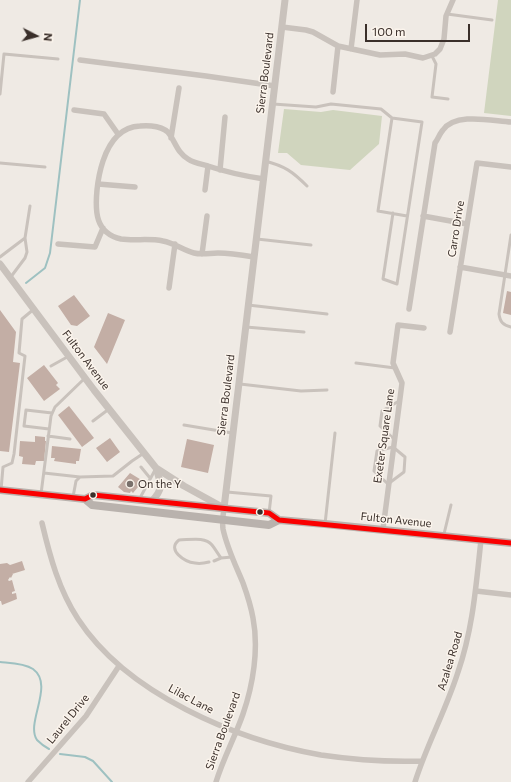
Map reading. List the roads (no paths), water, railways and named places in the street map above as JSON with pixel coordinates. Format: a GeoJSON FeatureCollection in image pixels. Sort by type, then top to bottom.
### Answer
{"type":"FeatureCollection","features":[{"type":"Feature","properties":{"kind":"main road"},"geometry":{"type":"LineString","coordinates":[[1,490],[85,499],[92,495],[224,508]]}},
{"type":"Feature","properties":{"kind":"main road","name":"Fulton Avenue"},"geometry":{"type":"LineString","coordinates":[[85,499],[92,505],[268,525],[279,520],[383,529],[511,543]]}},
{"type":"Feature","properties":{"kind":"main road","name":"Fulton Avenue"},"geometry":{"type":"LineString","coordinates":[[224,508],[269,513],[279,520]]}},
{"type":"Feature","properties":{"kind":"street","name":"Sierra Boulevard"},"geometry":{"type":"LineString","coordinates":[[216,782],[226,752],[245,708],[251,686],[255,642],[252,612],[244,586],[227,544],[223,528],[223,520],[232,433],[285,0]]}},
{"type":"Feature","properties":{"kind":"street"},"geometry":{"type":"LineString","coordinates":[[351,49],[357,0]]}},
{"type":"Feature","properties":{"kind":"street"},"geometry":{"type":"LineString","coordinates":[[282,27],[313,32],[338,46],[351,49],[380,55],[405,54],[423,58],[432,56],[438,52],[443,43],[447,14],[453,0]]}},
{"type":"Feature","properties":{"kind":"street"},"geometry":{"type":"LineString","coordinates":[[333,92],[338,46]]}},
{"type":"Feature","properties":{"kind":"street"},"geometry":{"type":"LineString","coordinates":[[80,60],[275,86]]}},
{"type":"Feature","properties":{"kind":"street"},"geometry":{"type":"LineString","coordinates":[[172,138],[179,88]]}},
{"type":"Feature","properties":{"kind":"street"},"geometry":{"type":"LineString","coordinates":[[74,110],[104,114],[118,134]]}},
{"type":"Feature","properties":{"kind":"street"},"geometry":{"type":"LineString","coordinates":[[220,170],[225,117]]}},
{"type":"Feature","properties":{"kind":"street"},"geometry":{"type":"LineString","coordinates":[[409,309],[435,143],[443,130],[452,122],[468,119],[511,122]]}},
{"type":"Feature","properties":{"kind":"street"},"geometry":{"type":"LineString","coordinates":[[254,257],[217,253],[202,254],[190,252],[175,244],[154,240],[121,239],[107,233],[97,216],[96,208],[98,184],[102,163],[107,148],[118,134],[134,126],[150,126],[164,129],[172,138],[177,149],[182,155],[194,162],[246,177],[264,179]]}},
{"type":"Feature","properties":{"kind":"street","name":"Carro Drive"},"geometry":{"type":"LineString","coordinates":[[450,332],[477,163],[511,167]]}},
{"type":"Feature","properties":{"kind":"street"},"geometry":{"type":"LineString","coordinates":[[205,190],[208,166]]}},
{"type":"Feature","properties":{"kind":"street"},"geometry":{"type":"LineString","coordinates":[[98,184],[135,187]]}},
{"type":"Feature","properties":{"kind":"street"},"geometry":{"type":"LineString","coordinates":[[202,254],[207,216]]}},
{"type":"Feature","properties":{"kind":"street"},"geometry":{"type":"LineString","coordinates":[[423,216],[467,224]]}},
{"type":"Feature","properties":{"kind":"street"},"geometry":{"type":"LineString","coordinates":[[58,244],[95,247],[103,228]]}},
{"type":"Feature","properties":{"kind":"street"},"geometry":{"type":"LineString","coordinates":[[169,288],[175,244]]}},
{"type":"Feature","properties":{"kind":"street","name":"Fulton Avenue"},"geometry":{"type":"LineString","coordinates":[[0,264],[68,356],[156,468],[184,486],[224,508]]}},
{"type":"Feature","properties":{"kind":"street"},"geometry":{"type":"LineString","coordinates":[[460,267],[511,276]]}},
{"type":"Feature","properties":{"kind":"street","name":"Exeter Square Lane"},"geometry":{"type":"LineString","coordinates":[[383,529],[402,383],[393,363],[398,325],[424,328]]}},
{"type":"Feature","properties":{"kind":"street","name":"Fulton Avenue"},"geometry":{"type":"LineString","coordinates":[[152,501],[159,493],[160,488],[156,468]]}},
{"type":"Feature","properties":{"kind":"street","name":"Lilac Lane"},"geometry":{"type":"LineString","coordinates":[[42,524],[53,567],[67,601],[78,619],[91,637],[119,666],[147,686],[200,716],[236,731],[277,745],[321,755],[370,761],[421,761]]}},
{"type":"Feature","properties":{"kind":"street","name":"Azalea Road"},"geometry":{"type":"LineString","coordinates":[[415,782],[421,761],[444,711],[459,670],[467,642],[476,591],[481,540]]}},
{"type":"Feature","properties":{"kind":"street"},"geometry":{"type":"LineString","coordinates":[[476,591],[511,595]]}},
{"type":"Feature","properties":{"kind":"street","name":"Laurel Drive"},"geometry":{"type":"LineString","coordinates":[[28,782],[86,716],[119,666]]}},
{"type":"Feature","properties":{"kind":"lane"},"geometry":{"type":"LineString","coordinates":[[447,14],[492,20]]}},
{"type":"Feature","properties":{"kind":"lane"},"geometry":{"type":"LineString","coordinates":[[0,53],[58,59]]}},
{"type":"Feature","properties":{"kind":"lane"},"geometry":{"type":"LineString","coordinates":[[0,94],[4,54]]}},
{"type":"Feature","properties":{"kind":"lane"},"geometry":{"type":"LineString","coordinates":[[432,56],[436,64],[432,97],[448,99]]}},
{"type":"Feature","properties":{"kind":"lane"},"geometry":{"type":"LineString","coordinates":[[272,104],[316,107],[331,104],[362,107],[382,110],[392,118],[422,122],[396,284],[384,279],[393,213]]}},
{"type":"Feature","properties":{"kind":"lane"},"geometry":{"type":"LineString","coordinates":[[392,118],[378,211],[407,216]]}},
{"type":"Feature","properties":{"kind":"lane"},"geometry":{"type":"LineString","coordinates":[[265,161],[292,172],[307,186]]}},
{"type":"Feature","properties":{"kind":"lane"},"geometry":{"type":"LineString","coordinates":[[0,163],[45,167]]}},
{"type":"Feature","properties":{"kind":"lane"},"geometry":{"type":"LineString","coordinates":[[10,278],[26,258],[28,252],[25,238],[30,206]]}},
{"type":"Feature","properties":{"kind":"lane"},"geometry":{"type":"LineString","coordinates":[[511,235],[499,314],[501,321],[511,327]]}},
{"type":"Feature","properties":{"kind":"lane"},"geometry":{"type":"LineString","coordinates":[[0,256],[25,238]]}},
{"type":"Feature","properties":{"kind":"lane"},"geometry":{"type":"LineString","coordinates":[[256,239],[310,246]]}},
{"type":"Feature","properties":{"kind":"lane"},"geometry":{"type":"LineString","coordinates":[[248,305],[327,314]]}},
{"type":"Feature","properties":{"kind":"lane"},"geometry":{"type":"LineString","coordinates":[[1,490],[3,467],[12,463],[14,454],[25,356],[19,353],[22,319],[34,309]]}},
{"type":"Feature","properties":{"kind":"lane"},"geometry":{"type":"LineString","coordinates":[[246,327],[304,332]]}},
{"type":"Feature","properties":{"kind":"lane"},"geometry":{"type":"LineString","coordinates":[[51,366],[68,356]]}},
{"type":"Feature","properties":{"kind":"lane"},"geometry":{"type":"LineString","coordinates":[[356,363],[395,368]]}},
{"type":"Feature","properties":{"kind":"lane"},"geometry":{"type":"LineString","coordinates":[[41,494],[52,413],[55,407],[85,378]]}},
{"type":"Feature","properties":{"kind":"lane"},"geometry":{"type":"LineString","coordinates":[[238,384],[301,391],[327,390]]}},
{"type":"Feature","properties":{"kind":"lane"},"geometry":{"type":"LineString","coordinates":[[394,439],[380,426],[382,411],[399,401]]}},
{"type":"Feature","properties":{"kind":"lane"},"geometry":{"type":"LineString","coordinates":[[93,421],[109,409]]}},
{"type":"Feature","properties":{"kind":"lane"},"geometry":{"type":"LineString","coordinates":[[49,429],[24,426],[26,410],[52,413]]}},
{"type":"Feature","properties":{"kind":"lane"},"geometry":{"type":"LineString","coordinates":[[184,426],[232,433]]}},
{"type":"Feature","properties":{"kind":"lane"},"geometry":{"type":"LineString","coordinates":[[325,524],[335,433]]}},
{"type":"Feature","properties":{"kind":"lane"},"geometry":{"type":"LineString","coordinates":[[48,436],[70,439]]}},
{"type":"Feature","properties":{"kind":"lane"},"geometry":{"type":"LineString","coordinates":[[393,447],[405,457],[404,472],[388,484],[374,471],[377,451],[393,447]]}},
{"type":"Feature","properties":{"kind":"lane"},"geometry":{"type":"LineString","coordinates":[[44,473],[80,477],[113,476],[144,453]]}},
{"type":"Feature","properties":{"kind":"lane"},"geometry":{"type":"LineString","coordinates":[[141,467],[150,478]]}},
{"type":"Feature","properties":{"kind":"lane"},"geometry":{"type":"LineString","coordinates":[[140,500],[156,468]]}},
{"type":"Feature","properties":{"kind":"lane"},"geometry":{"type":"LineString","coordinates":[[73,498],[76,481],[80,477]]}},
{"type":"Feature","properties":{"kind":"lane"},"geometry":{"type":"LineString","coordinates":[[225,492],[270,496],[269,513]]}},
{"type":"Feature","properties":{"kind":"lane"},"geometry":{"type":"LineString","coordinates":[[444,536],[450,505]]}},
{"type":"Feature","properties":{"kind":"lane"},"geometry":{"type":"LineString","coordinates":[[209,562],[195,563],[188,561],[175,551],[174,545],[179,540],[206,541],[213,546],[221,558]]}},
{"type":"Feature","properties":{"kind":"lane"},"geometry":{"type":"LineString","coordinates":[[214,562],[221,558],[232,557]]}},
{"type":"Feature","properties":{"kind":"waterway"},"geometry":{"type":"LineString","coordinates":[[26,283],[45,268],[50,253],[80,0]]}},
{"type":"Feature","properties":{"kind":"waterway"},"geometry":{"type":"LineString","coordinates":[[0,662],[25,666],[33,669],[39,676],[41,694],[34,724],[34,733],[37,740],[49,749]]}},
{"type":"Feature","properties":{"kind":"waterway"},"geometry":{"type":"LineString","coordinates":[[60,754],[85,757],[93,761],[112,782]]}},
{"type":"Feature","properties":{"kind":"place","name":"On the Y"},"geometry":{"type":"Point","coordinates":[130,484]}}]}
